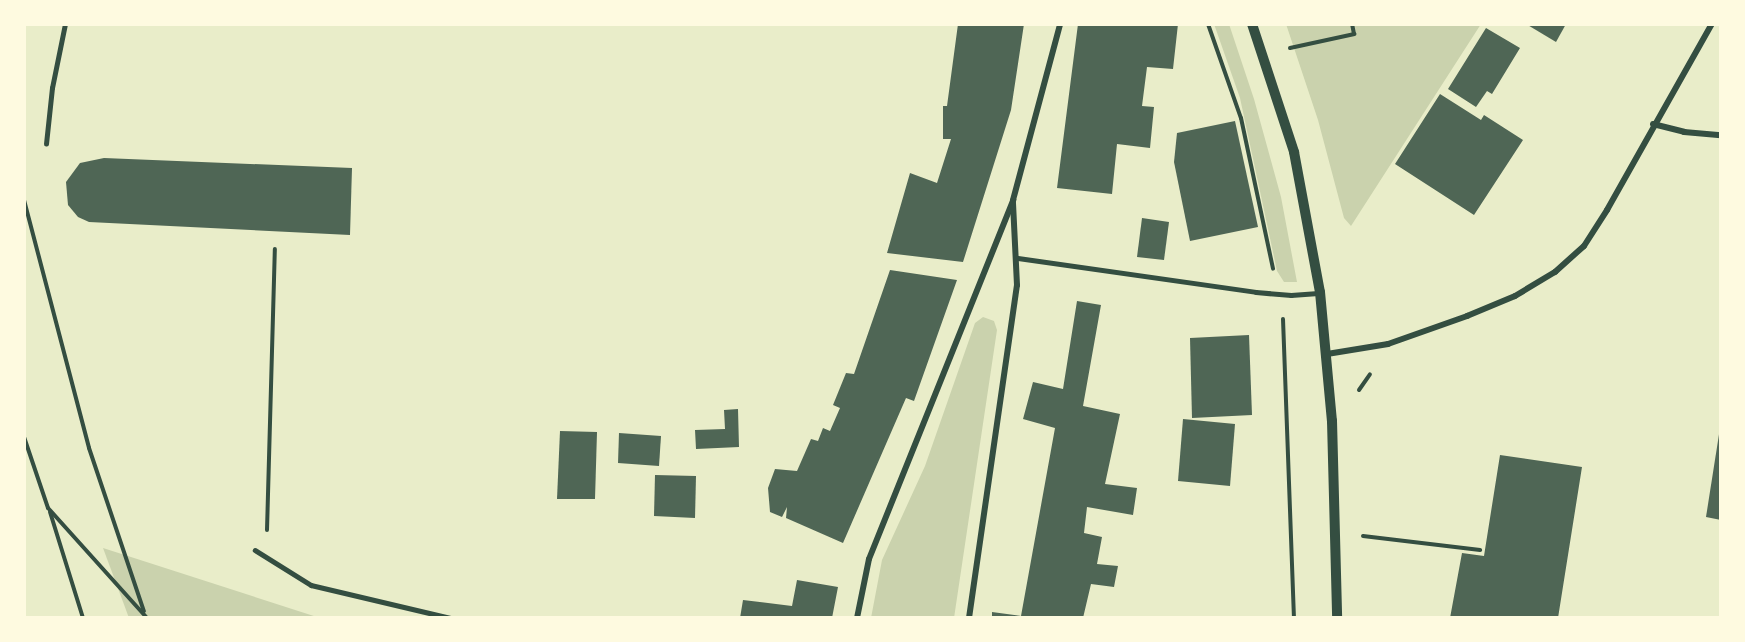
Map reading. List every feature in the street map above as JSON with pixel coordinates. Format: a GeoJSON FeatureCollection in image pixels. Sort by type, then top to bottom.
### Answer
{"type":"FeatureCollection","features":[{"type":"Feature","properties":{"kind":"street"},"geometry":{"type":"LineString","coordinates":[[857,618],[869,559],[1013,200],[1060,24]]}},
{"type":"Feature","properties":{"kind":"street"},"geometry":{"type":"LineString","coordinates":[[1252,24],[1294,152],[1320,292],[1327,354],[1337,618]]}},
{"type":"Feature","properties":{"kind":"street"},"geometry":{"type":"LineString","coordinates":[[1327,354],[1410,336],[1515,296],[1555,272],[1584,246],[1712,24]]}},
{"type":"Feature","properties":{"kind":"street"},"geometry":{"type":"LineString","coordinates":[[1653,124],[1684,132],[1721,135]]}},
{"type":"Feature","properties":{"kind":"street"},"geometry":{"type":"LineString","coordinates":[[969,618],[1018,258],[1013,200]]}},
{"type":"Feature","properties":{"kind":"lane"},"geometry":{"type":"LineString","coordinates":[[46,144],[52,88],[65,24]]}},
{"type":"Feature","properties":{"kind":"lane"},"geometry":{"type":"LineString","coordinates":[[1018,258],[1291,296],[1320,292]]}},
{"type":"Feature","properties":{"kind":"lane"},"geometry":{"type":"LineString","coordinates":[[255,549],[311,585],[451,618]]}},
{"type":"Feature","properties":{"kind":"path"},"geometry":{"type":"LineString","coordinates":[[1208,24],[1241,117],[1275,279]]}},
{"type":"Feature","properties":{"kind":"path"},"geometry":{"type":"LineString","coordinates":[[1287,49],[1354,34],[1352,24]]}},
{"type":"Feature","properties":{"kind":"path"},"geometry":{"type":"LineString","coordinates":[[24,200],[89,448],[147,618]]}},
{"type":"Feature","properties":{"kind":"path"},"geometry":{"type":"LineString","coordinates":[[266,555],[275,249]]}},
{"type":"Feature","properties":{"kind":"path"},"geometry":{"type":"LineString","coordinates":[[1283,313],[1294,618]]}},
{"type":"Feature","properties":{"kind":"path"},"geometry":{"type":"LineString","coordinates":[[1357,396],[1374,369]]}},
{"type":"Feature","properties":{"kind":"path"},"geometry":{"type":"LineString","coordinates":[[24,437],[83,618]]}},
{"type":"Feature","properties":{"kind":"path"},"geometry":{"type":"LineString","coordinates":[[48,508],[144,611]]}},
{"type":"Feature","properties":{"kind":"path"},"geometry":{"type":"LineString","coordinates":[[1361,525],[1362,548]]}},
{"type":"Feature","properties":{"kind":"path"},"geometry":{"type":"LineString","coordinates":[[1362,536],[1479,550]]}},
{"type":"Feature","properties":{"kind":"green space"},"geometry":{"type":"Polygon","coordinates":[[[1214,24],[1229,24],[1254,99],[1281,197],[1297,282],[1284,282],[1277,271],[1240,98],[1214,24]]]}},
{"type":"Feature","properties":{"kind":"green space"},"geometry":{"type":"Polygon","coordinates":[[[1286,24],[1481,24],[1351,226],[1344,218],[1318,120],[1286,24]]]}},
{"type":"Feature","properties":{"kind":"green space"},"geometry":{"type":"Polygon","coordinates":[[[983,317],[994,321],[997,330],[954,618],[871,618],[882,560],[925,466],[975,323],[983,317]]]}},
{"type":"Feature","properties":{"kind":"green space"},"geometry":{"type":"Polygon","coordinates":[[[103,548],[320,618],[129,618],[103,548]]]}},
{"type":"Feature","properties":{"kind":"building"},"geometry":{"type":"Polygon","coordinates":[[[958,24],[1024,24],[1011,110],[963,262],[887,253],[910,173],[937,183],[951,139],[943,139],[943,106],[947,106],[958,24]]]}},
{"type":"Feature","properties":{"kind":"building"},"geometry":{"type":"Polygon","coordinates":[[[1078,24],[1178,24],[1173,69],[1147,67],[1142,106],[1154,107],[1150,148],[1117,144],[1112,194],[1057,188],[1078,24]]]}},
{"type":"Feature","properties":{"kind":"building"},"geometry":{"type":"Polygon","coordinates":[[[1526,24],[1566,24],[1556,42],[1526,24]]]}},
{"type":"Feature","properties":{"kind":"building"},"geometry":{"type":"Polygon","coordinates":[[[1486,28],[1520,48],[1492,94],[1487,91],[1476,107],[1448,89],[1486,28]]]}},
{"type":"Feature","properties":{"kind":"building"},"geometry":{"type":"Polygon","coordinates":[[[1440,94],[1481,120],[1484,115],[1523,140],[1474,215],[1395,164],[1440,94]]]}},
{"type":"Feature","properties":{"kind":"building"},"geometry":{"type":"Polygon","coordinates":[[[1235,121],[1258,227],[1190,241],[1174,162],[1177,133],[1235,121]]]}},
{"type":"Feature","properties":{"kind":"building"},"geometry":{"type":"Polygon","coordinates":[[[104,158],[352,168],[350,235],[89,222],[78,217],[68,205],[66,182],[80,163],[104,158]]]}},
{"type":"Feature","properties":{"kind":"building"},"geometry":{"type":"Polygon","coordinates":[[[1142,218],[1169,222],[1164,260],[1137,257],[1142,218]]]}},
{"type":"Feature","properties":{"kind":"building"},"geometry":{"type":"Polygon","coordinates":[[[890,270],[957,280],[914,401],[906,398],[843,543],[786,518],[787,507],[782,517],[770,512],[768,488],[775,469],[797,471],[811,439],[818,441],[823,428],[830,431],[840,408],[833,405],[846,373],[854,374],[890,270]]]}},
{"type":"Feature","properties":{"kind":"building"},"geometry":{"type":"Polygon","coordinates":[[[1077,301],[1101,305],[1083,406],[1120,414],[1105,484],[1137,488],[1133,515],[1087,507],[1084,533],[1102,537],[1097,564],[1118,566],[1114,587],[1091,584],[1083,618],[992,618],[992,612],[1021,616],[1055,428],[1023,419],[1033,382],[1063,389],[1077,301]]]}},
{"type":"Feature","properties":{"kind":"building"},"geometry":{"type":"Polygon","coordinates":[[[1249,335],[1252,415],[1192,418],[1190,338],[1249,335]]]}},
{"type":"Feature","properties":{"kind":"building"},"geometry":{"type":"Polygon","coordinates":[[[738,409],[739,447],[696,449],[695,430],[725,429],[724,410],[738,409]]]}},
{"type":"Feature","properties":{"kind":"building"},"geometry":{"type":"Polygon","coordinates":[[[1183,419],[1235,424],[1230,486],[1178,481],[1183,419]]]}},
{"type":"Feature","properties":{"kind":"building"},"geometry":{"type":"Polygon","coordinates":[[[1721,428],[1721,520],[1706,517],[1721,428]]]}},
{"type":"Feature","properties":{"kind":"building"},"geometry":{"type":"Polygon","coordinates":[[[560,431],[597,432],[595,499],[557,499],[560,431]]]}},
{"type":"Feature","properties":{"kind":"building"},"geometry":{"type":"Polygon","coordinates":[[[619,433],[661,436],[659,466],[618,463],[619,433]]]}},
{"type":"Feature","properties":{"kind":"building"},"geometry":{"type":"Polygon","coordinates":[[[1500,455],[1582,467],[1558,618],[1450,618],[1462,553],[1484,556],[1500,455]]]}},
{"type":"Feature","properties":{"kind":"building"},"geometry":{"type":"Polygon","coordinates":[[[655,475],[696,476],[695,518],[654,516],[655,475]]]}},
{"type":"Feature","properties":{"kind":"building"},"geometry":{"type":"Polygon","coordinates":[[[797,580],[838,587],[832,618],[740,618],[743,600],[792,606],[797,580]]]}}]}
